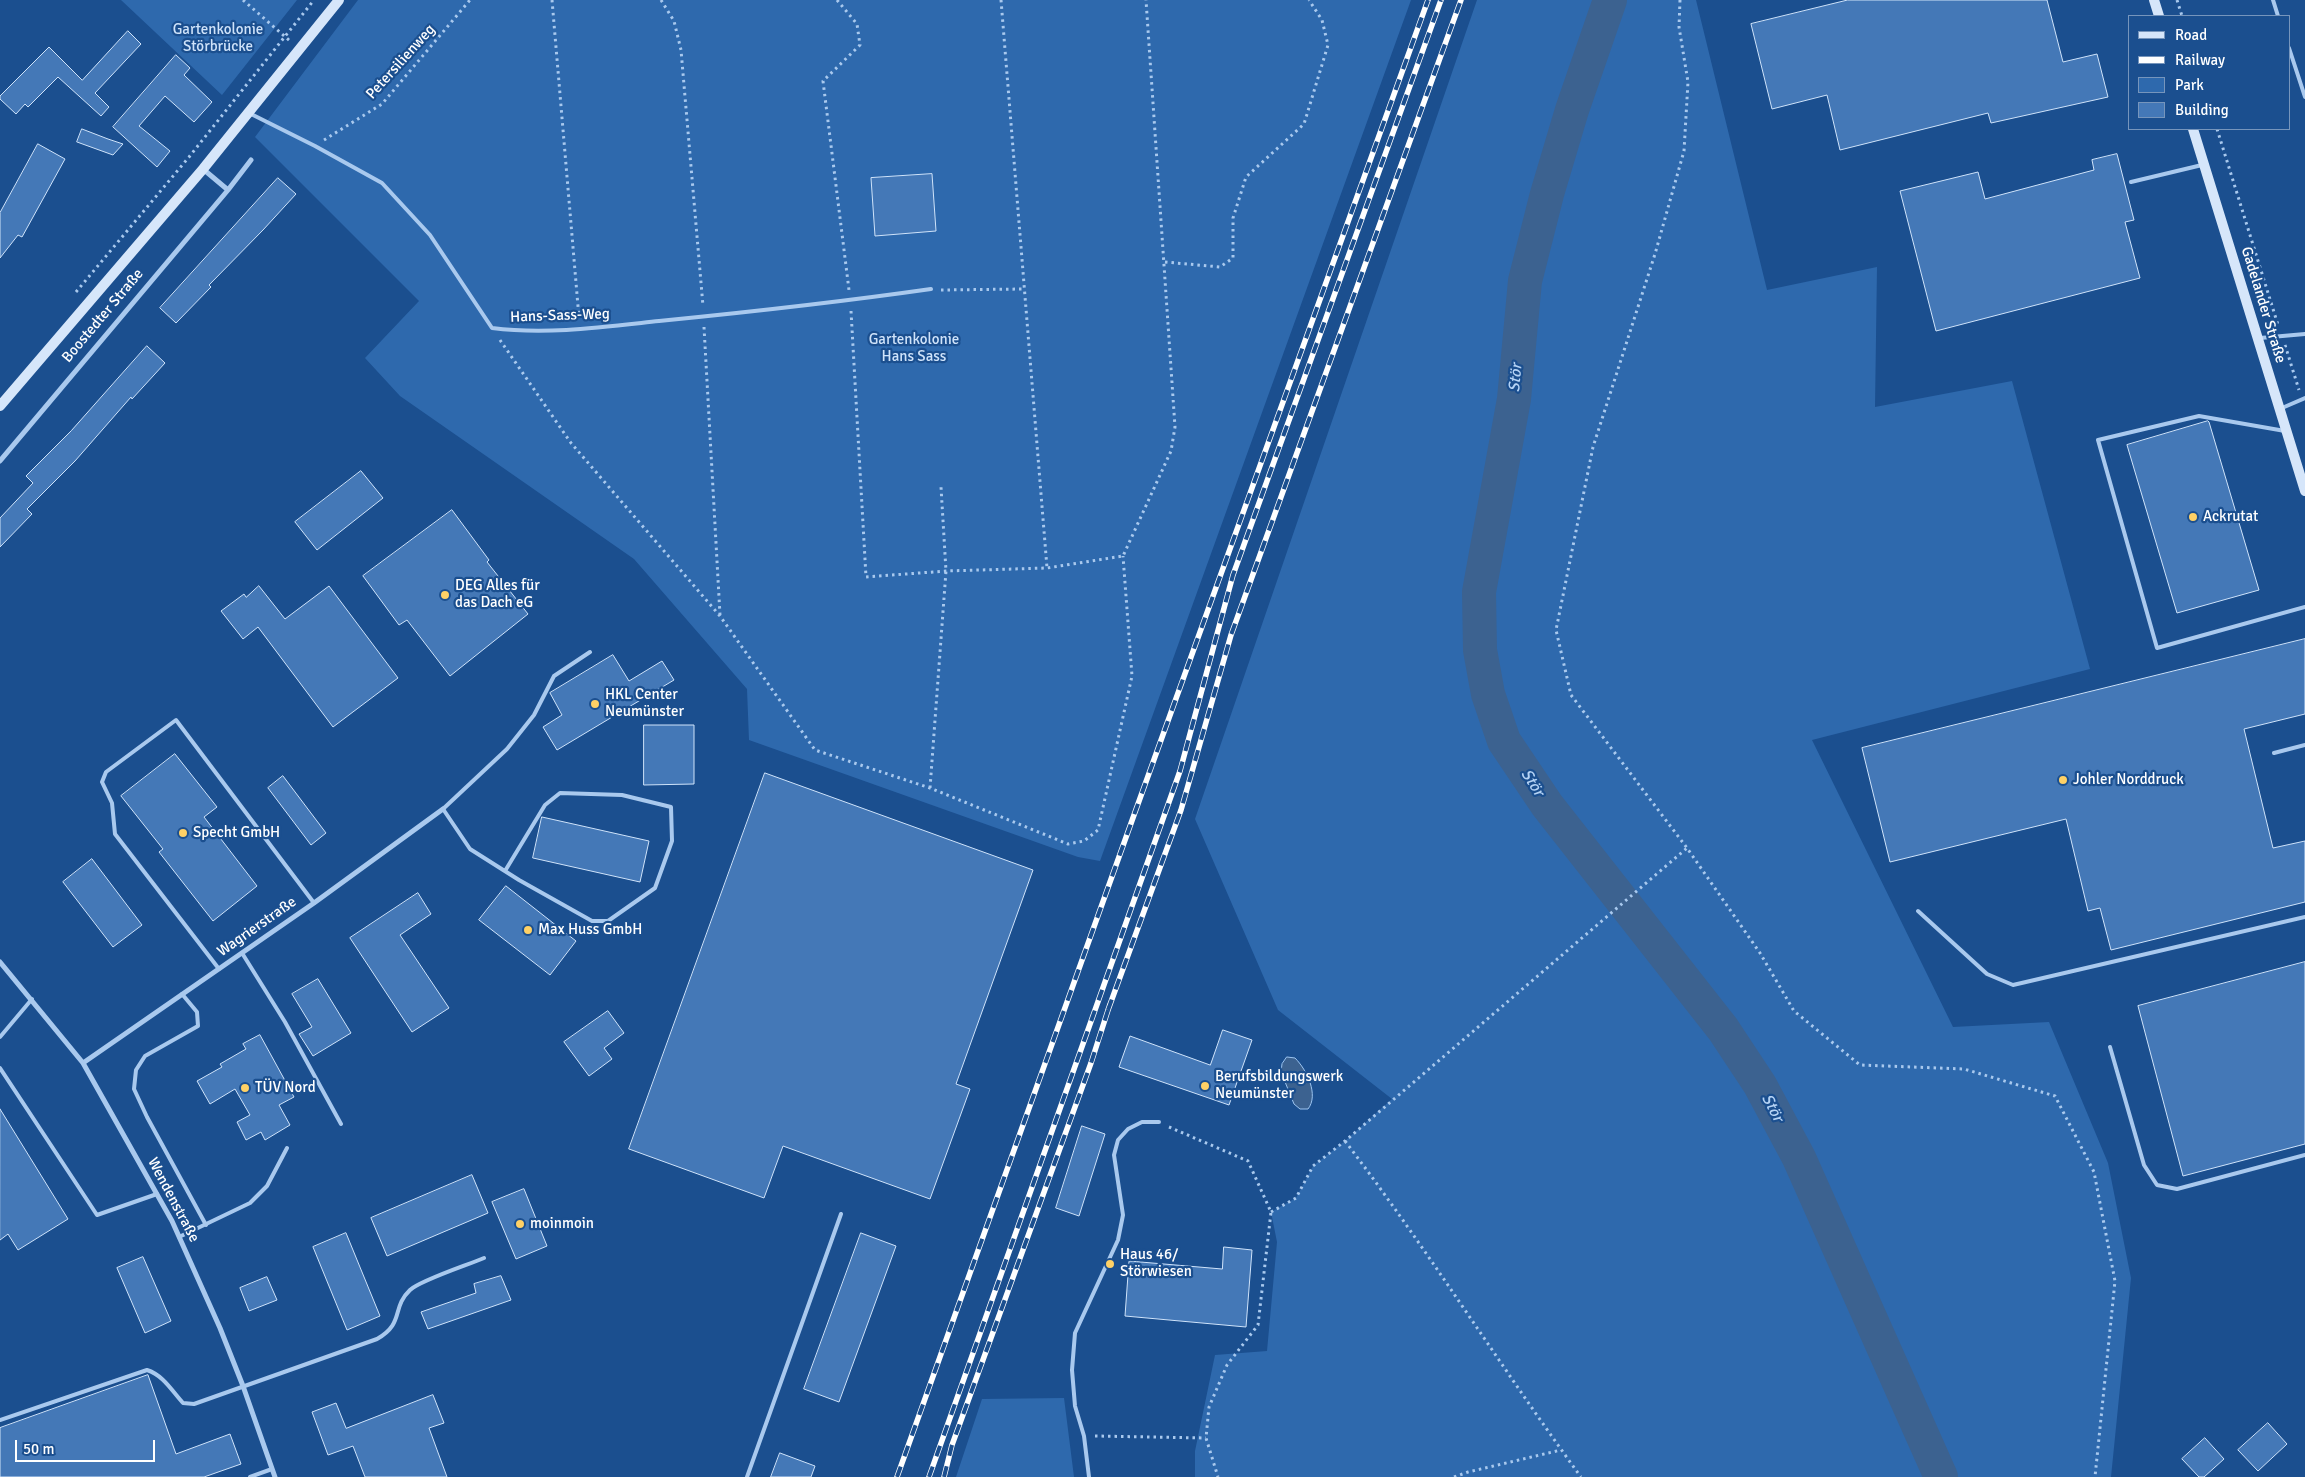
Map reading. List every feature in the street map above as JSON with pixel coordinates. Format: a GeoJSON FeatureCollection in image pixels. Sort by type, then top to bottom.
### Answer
{"type":"FeatureCollection","features":[{"type":"Feature","properties":{"kind":"street","name":"Boostedter Straße"},"geometry":{"type":"LineString","coordinates":[[1,402],[203,168],[339,0]]}},
{"type":"Feature","properties":{"kind":"street"},"geometry":{"type":"LineString","coordinates":[[2154,0],[2159,15]]}},
{"type":"Feature","properties":{"kind":"street","name":"Gadelander Straße"},"geometry":{"type":"LineString","coordinates":[[2193,130],[2305,491]]}},
{"type":"Feature","properties":{"kind":"street","name":"Boostedter Straße"},"geometry":{"type":"LineString","coordinates":[[0,461],[228,190],[251,160]]}},
{"type":"Feature","properties":{"kind":"street"},"geometry":{"type":"LineString","coordinates":[[203,168],[228,190]]}},
{"type":"Feature","properties":{"kind":"street","name":"Wagrierstraße"},"geometry":{"type":"LineString","coordinates":[[83,1063],[314,903],[443,809]]}},
{"type":"Feature","properties":{"kind":"street","name":"Wendenstraße"},"geometry":{"type":"LineString","coordinates":[[0,962],[83,1063],[157,1194],[179,1237],[243,1386],[275,1477]]}},
{"type":"Feature","properties":{"kind":"lane"},"geometry":{"type":"LineString","coordinates":[[2273,0],[2278,15]]}},
{"type":"Feature","properties":{"kind":"lane"},"geometry":{"type":"LineString","coordinates":[[2290,51],[2305,97]]}},
{"type":"Feature","properties":{"kind":"lane","name":"Hans-Sass-Weg"},"geometry":{"type":"LineString","coordinates":[[249,113],[315,146],[382,183],[430,235],[492,328],[518,332],[580,329],[850,301],[931,289]]}},
{"type":"Feature","properties":{"kind":"lane"},"geometry":{"type":"LineString","coordinates":[[2130,182],[2204,164]]}},
{"type":"Feature","properties":{"kind":"lane"},"geometry":{"type":"LineString","coordinates":[[2258,338],[2305,334]]}},
{"type":"Feature","properties":{"kind":"lane"},"geometry":{"type":"LineString","coordinates":[[2280,409],[2304,399]]}},
{"type":"Feature","properties":{"kind":"lane"},"geometry":{"type":"LineString","coordinates":[[2287,432],[2199,416],[2098,440],[2157,648],[2305,607]]}},
{"type":"Feature","properties":{"kind":"lane"},"geometry":{"type":"LineString","coordinates":[[505,871],[545,804],[560,792],[622,795],[671,807],[672,841],[655,888],[608,921],[592,921],[505,871],[470,849],[443,809],[507,749],[534,715],[554,676],[590,652]]}},
{"type":"Feature","properties":{"kind":"lane"},"geometry":{"type":"LineString","coordinates":[[219,969],[115,834],[112,803],[102,782],[106,772],[176,720],[314,903]]}},
{"type":"Feature","properties":{"kind":"lane"},"geometry":{"type":"LineString","coordinates":[[2274,753],[2305,745]]}},
{"type":"Feature","properties":{"kind":"lane"},"geometry":{"type":"LineString","coordinates":[[1918,911],[1987,974],[2013,985],[2305,917]]}},
{"type":"Feature","properties":{"kind":"lane"},"geometry":{"type":"LineString","coordinates":[[242,953],[285,1022],[341,1124]]}},
{"type":"Feature","properties":{"kind":"lane"},"geometry":{"type":"LineString","coordinates":[[182,994],[196,1012],[198,1026],[145,1056],[136,1070],[134,1089],[147,1117],[206,1225]]}},
{"type":"Feature","properties":{"kind":"lane"},"geometry":{"type":"LineString","coordinates":[[0,1037],[32,999]]}},
{"type":"Feature","properties":{"kind":"lane"},"geometry":{"type":"LineString","coordinates":[[2110,1047],[2144,1164],[2157,1185],[2177,1189],[2305,1155]]}},
{"type":"Feature","properties":{"kind":"lane"},"geometry":{"type":"LineString","coordinates":[[0,1068],[97,1215],[157,1194]]}},
{"type":"Feature","properties":{"kind":"lane"},"geometry":{"type":"LineString","coordinates":[[1089,1477],[1084,1436],[1076,1406],[1072,1370],[1075,1333],[1118,1240],[1123,1215],[1114,1155],[1118,1140],[1128,1129],[1142,1122],[1159,1122]]}},
{"type":"Feature","properties":{"kind":"lane"},"geometry":{"type":"LineString","coordinates":[[179,1237],[250,1203],[267,1186],[287,1148]]}},
{"type":"Feature","properties":{"kind":"lane"},"geometry":{"type":"LineString","coordinates":[[747,1477],[841,1214]]}},
{"type":"Feature","properties":{"kind":"lane"},"geometry":{"type":"LineString","coordinates":[[0,1420],[147,1370],[154,1372],[163,1380],[183,1404],[194,1404],[376,1339],[389,1332],[396,1322],[402,1301],[410,1290],[484,1258]]}},
{"type":"Feature","properties":{"kind":"lane"},"geometry":{"type":"LineString","coordinates":[[250,1477],[272,1469]]}},
{"type":"Feature","properties":{"kind":"path"},"geometry":{"type":"LineString","coordinates":[[243,0],[286,36],[299,51]]}},
{"type":"Feature","properties":{"kind":"path"},"geometry":{"type":"LineString","coordinates":[[76,293],[189,157],[314,0]]}},
{"type":"Feature","properties":{"kind":"path","name":"Petersilienweg"},"geometry":{"type":"LineString","coordinates":[[315,146],[382,104],[470,0]]}},
{"type":"Feature","properties":{"kind":"path"},"geometry":{"type":"LineString","coordinates":[[552,0],[580,329]]}},
{"type":"Feature","properties":{"kind":"path"},"geometry":{"type":"LineString","coordinates":[[837,0],[857,24],[860,45],[824,81],[850,301],[866,577],[946,571],[1046,568],[1123,556]]}},
{"type":"Feature","properties":{"kind":"path"},"geometry":{"type":"LineString","coordinates":[[1001,0],[1022,289],[1046,568]]}},
{"type":"Feature","properties":{"kind":"path"},"geometry":{"type":"LineString","coordinates":[[492,328],[571,443],[720,616],[815,750],[930,788],[1068,844],[1084,841],[1098,830],[1132,676],[1123,556],[1171,451],[1176,427],[1146,0]]}},
{"type":"Feature","properties":{"kind":"path"},"geometry":{"type":"LineString","coordinates":[[1165,262],[1220,267],[1233,258],[1233,218],[1246,177],[1304,124],[1328,45],[1322,20],[1309,0]]}},
{"type":"Feature","properties":{"kind":"path"},"geometry":{"type":"LineString","coordinates":[[1680,0],[1678,27],[1688,82],[1684,151],[1655,254],[1592,447],[1556,630],[1571,694],[1686,848],[1760,953],[1794,1011],[1860,1065],[1964,1069],[2055,1096],[2094,1172],[2114,1281],[2095,1477]]}},
{"type":"Feature","properties":{"kind":"path"},"geometry":{"type":"LineString","coordinates":[[2177,0],[2182,15]]}},
{"type":"Feature","properties":{"kind":"path"},"geometry":{"type":"LineString","coordinates":[[2217,130],[2304,399]]}},
{"type":"Feature","properties":{"kind":"path"},"geometry":{"type":"LineString","coordinates":[[931,289],[951,292],[1022,289]]}},
{"type":"Feature","properties":{"kind":"path"},"geometry":{"type":"LineString","coordinates":[[930,788],[946,571],[941,487]]}},
{"type":"Feature","properties":{"kind":"path"},"geometry":{"type":"LineString","coordinates":[[1271,1212],[1296,1198],[1313,1166],[1345,1141],[1686,848]]}},
{"type":"Feature","properties":{"kind":"path"},"geometry":{"type":"LineString","coordinates":[[1159,1122],[1248,1161],[1271,1212],[1258,1325],[1227,1364],[1209,1407],[1206,1438],[1218,1477]]}},
{"type":"Feature","properties":{"kind":"path"},"geometry":{"type":"LineString","coordinates":[[1345,1141],[1383,1191],[1506,1373],[1581,1477]]}},
{"type":"Feature","properties":{"kind":"path"},"geometry":{"type":"LineString","coordinates":[[1084,1436],[1206,1438]]}},
{"type":"Feature","properties":{"kind":"path"},"geometry":{"type":"LineString","coordinates":[[1454,1477],[1561,1450]]}},
{"type":"Feature","properties":{"kind":"green space","name":"Gartenkolonie Störbrücke"},"geometry":{"type":"Polygon","coordinates":[[[121,0],[297,0],[222,95],[121,0]]]}},
{"type":"Feature","properties":{"kind":"green space","name":"Gartenkolonie Hans Sass"},"geometry":{"type":"Polygon","coordinates":[[[358,0],[1411,0],[1100,861],[1078,857],[749,740],[747,689],[634,559],[400,396],[365,358],[419,301],[255,137],[358,0]]]}},
{"type":"Feature","properties":{"kind":"green space"},"geometry":{"type":"Polygon","coordinates":[[[1477,0],[1696,0],[1767,290],[1877,267],[1875,407],[2012,381],[2090,669],[1812,740],[1953,1027],[2049,1022],[2108,1163],[2131,1278],[2111,1477],[1195,1477],[1195,1451],[1215,1355],[1267,1351],[1277,1242],[1271,1212],[1296,1198],[1313,1166],[1345,1141],[1392,1099],[1278,1010],[1195,819],[1477,0]]]}},
{"type":"Feature","properties":{"kind":"green space"},"geometry":{"type":"Polygon","coordinates":[[[1064,1398],[1074,1477],[956,1477],[982,1399],[1064,1398]]]}},
{"type":"Feature","properties":{"kind":"shaded area"},"geometry":{"type":"Polygon","coordinates":[[[1287,1057],[1295,1058],[1304,1069],[1310,1083],[1312,1097],[1308,1109],[1300,1109],[1294,1104],[1281,1072],[1282,1064],[1287,1057]]]}},
{"type":"Feature","properties":{"kind":"building"},"geometry":{"type":"Polygon","coordinates":[[[1848,0],[2047,0],[2063,62],[2097,54],[2108,97],[1991,123],[1988,113],[1840,150],[1827,95],[1772,109],[1751,24],[1848,0]]]}},
{"type":"Feature","properties":{"kind":"building"},"geometry":{"type":"Polygon","coordinates":[[[128,31],[141,44],[95,93],[109,107],[101,116],[58,77],[28,107],[25,104],[16,114],[0,99],[0,96],[49,47],[82,80],[128,31]]]}},
{"type":"Feature","properties":{"kind":"building"},"geometry":{"type":"Polygon","coordinates":[[[176,55],[190,68],[184,75],[212,102],[194,122],[165,96],[139,126],[170,151],[157,167],[113,127],[176,55]]]}},
{"type":"Feature","properties":{"kind":"building"},"geometry":{"type":"Polygon","coordinates":[[[82,129],[123,144],[113,155],[77,142],[82,129]]]}},
{"type":"Feature","properties":{"kind":"building"},"geometry":{"type":"Polygon","coordinates":[[[38,144],[65,159],[22,237],[18,235],[0,258],[0,213],[38,144]]]}},
{"type":"Feature","properties":{"kind":"building"},"geometry":{"type":"Polygon","coordinates":[[[2117,154],[2134,220],[2125,222],[2140,278],[1936,331],[1900,191],[1978,172],[1985,199],[2094,170],[2092,160],[2117,154]]]}},
{"type":"Feature","properties":{"kind":"building"},"geometry":{"type":"Polygon","coordinates":[[[932,174],[936,231],[875,236],[871,178],[932,174]]]}},
{"type":"Feature","properties":{"kind":"building"},"geometry":{"type":"Polygon","coordinates":[[[278,178],[296,194],[209,285],[211,287],[176,323],[160,308],[278,178]]]}},
{"type":"Feature","properties":{"kind":"building"},"geometry":{"type":"Polygon","coordinates":[[[147,346],[165,363],[132,399],[131,397],[75,461],[27,509],[32,514],[0,547],[0,518],[33,483],[26,476],[71,431],[147,346]]]}},
{"type":"Feature","properties":{"kind":"building","name":"Ackrutat"},"geometry":{"type":"Polygon","coordinates":[[[2208,421],[2259,590],[2177,613],[2127,445],[2208,421]]]}},
{"type":"Feature","properties":{"kind":"building"},"geometry":{"type":"Polygon","coordinates":[[[361,471],[383,498],[317,550],[295,522],[361,471]]]}},
{"type":"Feature","properties":{"kind":"building","name":"DEG Alles für das Dach eG"},"geometry":{"type":"Polygon","coordinates":[[[452,510],[489,560],[487,562],[528,614],[450,676],[407,620],[399,625],[363,576],[452,510]]]}},
{"type":"Feature","properties":{"kind":"building"},"geometry":{"type":"Polygon","coordinates":[[[259,586],[285,619],[329,586],[398,678],[333,727],[258,627],[243,639],[221,611],[244,594],[246,597],[259,586]]]}},
{"type":"Feature","properties":{"kind":"building","name":"Johler Norddruck"},"geometry":{"type":"Polygon","coordinates":[[[2305,639],[2305,714],[2244,729],[2273,848],[2305,841],[2305,902],[2111,950],[2100,908],[2088,911],[2066,819],[1890,862],[1862,748],[2305,639]]]}},
{"type":"Feature","properties":{"kind":"building","name":"HKL Center Neumünster"},"geometry":{"type":"Polygon","coordinates":[[[613,655],[629,681],[662,661],[674,680],[557,750],[543,727],[562,715],[550,693],[613,655]]]}},
{"type":"Feature","properties":{"kind":"building"},"geometry":{"type":"Polygon","coordinates":[[[644,725],[694,725],[694,784],[644,785],[644,725]]]}},
{"type":"Feature","properties":{"kind":"building","name":"Specht GmbH"},"geometry":{"type":"Polygon","coordinates":[[[175,754],[217,807],[204,817],[257,886],[213,921],[159,852],[163,849],[121,796],[175,754]]]}},
{"type":"Feature","properties":{"kind":"building"},"geometry":{"type":"Polygon","coordinates":[[[765,773],[1033,870],[956,1084],[970,1089],[930,1199],[783,1146],[764,1198],[629,1149],[765,773]]]}},
{"type":"Feature","properties":{"kind":"building"},"geometry":{"type":"Polygon","coordinates":[[[283,776],[326,833],[311,845],[268,788],[283,776]]]}},
{"type":"Feature","properties":{"kind":"building"},"geometry":{"type":"Polygon","coordinates":[[[542,817],[649,841],[640,882],[533,858],[542,817]]]}},
{"type":"Feature","properties":{"kind":"building"},"geometry":{"type":"Polygon","coordinates":[[[92,859],[142,925],[113,947],[63,882],[92,859]]]}},
{"type":"Feature","properties":{"kind":"building","name":"Max Huss GmbH"},"geometry":{"type":"Polygon","coordinates":[[[506,886],[576,941],[550,975],[479,920],[506,886]]]}},
{"type":"Feature","properties":{"kind":"building"},"geometry":{"type":"Polygon","coordinates":[[[418,893],[431,914],[400,935],[449,1008],[412,1032],[350,938],[418,893]]]}},
{"type":"Feature","properties":{"kind":"building"},"geometry":{"type":"Polygon","coordinates":[[[2305,962],[2305,1144],[2183,1176],[2138,1006],[2305,962]]]}},
{"type":"Feature","properties":{"kind":"building"},"geometry":{"type":"Polygon","coordinates":[[[318,979],[351,1033],[313,1056],[299,1034],[312,1027],[292,994],[318,979]]]}},
{"type":"Feature","properties":{"kind":"building"},"geometry":{"type":"Polygon","coordinates":[[[608,1011],[624,1033],[604,1048],[612,1059],[589,1076],[564,1042],[608,1011]]]}},
{"type":"Feature","properties":{"kind":"building","name":"Berufsbildungswerk Neumünster"},"geometry":{"type":"Polygon","coordinates":[[[1223,1030],[1252,1040],[1229,1105],[1119,1067],[1130,1036],[1210,1065],[1223,1030]]]}},
{"type":"Feature","properties":{"kind":"building","name":"TÜV Nord"},"geometry":{"type":"Polygon","coordinates":[[[260,1035],[294,1097],[279,1105],[290,1125],[265,1140],[261,1132],[246,1140],[237,1122],[250,1115],[235,1089],[210,1104],[197,1081],[222,1067],[220,1064],[246,1049],[243,1044],[260,1035]]]}},
{"type":"Feature","properties":{"kind":"building"},"geometry":{"type":"Polygon","coordinates":[[[0,1109],[68,1219],[18,1250],[8,1234],[0,1240],[0,1109]]]}},
{"type":"Feature","properties":{"kind":"building"},"geometry":{"type":"Polygon","coordinates":[[[1082,1126],[1105,1134],[1079,1216],[1056,1208],[1082,1126]]]}},
{"type":"Feature","properties":{"kind":"building"},"geometry":{"type":"Polygon","coordinates":[[[472,1175],[488,1213],[387,1256],[371,1218],[472,1175]]]}},
{"type":"Feature","properties":{"kind":"building","name":"moinmoin"},"geometry":{"type":"Polygon","coordinates":[[[524,1189],[547,1246],[516,1259],[492,1202],[524,1189]]]}},
{"type":"Feature","properties":{"kind":"building"},"geometry":{"type":"Polygon","coordinates":[[[346,1233],[380,1316],[347,1330],[313,1247],[346,1233]]]}},
{"type":"Feature","properties":{"kind":"building"},"geometry":{"type":"Polygon","coordinates":[[[861,1233],[896,1246],[839,1402],[804,1389],[861,1233]]]}},
{"type":"Feature","properties":{"kind":"building"},"geometry":{"type":"Polygon","coordinates":[[[1224,1247],[1252,1250],[1246,1327],[1125,1316],[1129,1261],[1222,1269],[1224,1247]]]}},
{"type":"Feature","properties":{"kind":"building"},"geometry":{"type":"Polygon","coordinates":[[[143,1257],[171,1321],[145,1333],[117,1268],[143,1257]]]}},
{"type":"Feature","properties":{"kind":"building"},"geometry":{"type":"Polygon","coordinates":[[[501,1276],[511,1300],[428,1329],[421,1312],[476,1293],[474,1284],[501,1276]]]}},
{"type":"Feature","properties":{"kind":"building"},"geometry":{"type":"Polygon","coordinates":[[[267,1277],[277,1300],[249,1311],[240,1288],[267,1277]]]}},
{"type":"Feature","properties":{"kind":"building"},"geometry":{"type":"Polygon","coordinates":[[[148,1375],[176,1454],[230,1434],[241,1464],[204,1477],[0,1477],[0,1428],[148,1375]]]}},
{"type":"Feature","properties":{"kind":"building"},"geometry":{"type":"Polygon","coordinates":[[[433,1395],[444,1423],[429,1428],[447,1477],[365,1477],[353,1446],[328,1455],[312,1412],[336,1403],[346,1428],[433,1395]]]}},
{"type":"Feature","properties":{"kind":"building"},"geometry":{"type":"Polygon","coordinates":[[[2268,1423],[2287,1444],[2258,1471],[2238,1450],[2268,1423]]]}},
{"type":"Feature","properties":{"kind":"building"},"geometry":{"type":"Polygon","coordinates":[[[2205,1438],[2224,1459],[2204,1477],[2199,1477],[2182,1459],[2205,1438]]]}},
{"type":"Feature","properties":{"kind":"building"},"geometry":{"type":"Polygon","coordinates":[[[780,1453],[815,1466],[811,1477],[771,1477],[780,1453]]]}},
{"type":"Feature","properties":{"kind":"waterway","name":"Stör"},"geometry":{"type":"LineString","coordinates":[[1610,0],[1572,110],[1547,194],[1525,281],[1514,399],[1479,592],[1480,650],[1488,694],[1504,741],[1547,805],[1723,1029],[1760,1085],[1799,1158],[1941,1477]]}},
{"type":"Feature","properties":{"kind":"railway"},"geometry":{"type":"LineString","coordinates":[[897,1477],[1428,0]]}},
{"type":"Feature","properties":{"kind":"railway"},"geometry":{"type":"LineString","coordinates":[[929,1477],[1180,771],[1233,575],[1441,0]]}},
{"type":"Feature","properties":{"kind":"railway"},"geometry":{"type":"LineString","coordinates":[[1108,1010],[1181,810],[1231,635],[1461,0]]}},
{"type":"Feature","properties":{"kind":"railway"},"geometry":{"type":"LineString","coordinates":[[944,1477],[952,1445],[1091,1063],[1110,1004]]}},
{"type":"Feature","properties":{"kind":"place","name":"Ackrutat"},"geometry":{"type":"Point","coordinates":[2193,517]}},
{"type":"Feature","properties":{"kind":"place","name":"DEG Alles für das Dach eG"},"geometry":{"type":"Point","coordinates":[445,595]}},
{"type":"Feature","properties":{"kind":"place","name":"HKL Center Neumünster"},"geometry":{"type":"Point","coordinates":[595,704]}},
{"type":"Feature","properties":{"kind":"place","name":"Johler Norddruck"},"geometry":{"type":"Point","coordinates":[2063,780]}},
{"type":"Feature","properties":{"kind":"place","name":"Specht GmbH"},"geometry":{"type":"Point","coordinates":[183,833]}},
{"type":"Feature","properties":{"kind":"place","name":"Max Huss GmbH"},"geometry":{"type":"Point","coordinates":[528,930]}},
{"type":"Feature","properties":{"kind":"place","name":"Berufsbildungswerk Neumünster"},"geometry":{"type":"Point","coordinates":[1205,1086]}},
{"type":"Feature","properties":{"kind":"place","name":"TÜV Nord"},"geometry":{"type":"Point","coordinates":[245,1088]}},
{"type":"Feature","properties":{"kind":"place","name":"moinmoin"},"geometry":{"type":"Point","coordinates":[520,1224]}},
{"type":"Feature","properties":{"kind":"place","name":"Haus 46/ Störwiesen"},"geometry":{"type":"Point","coordinates":[1110,1264]}}]}
